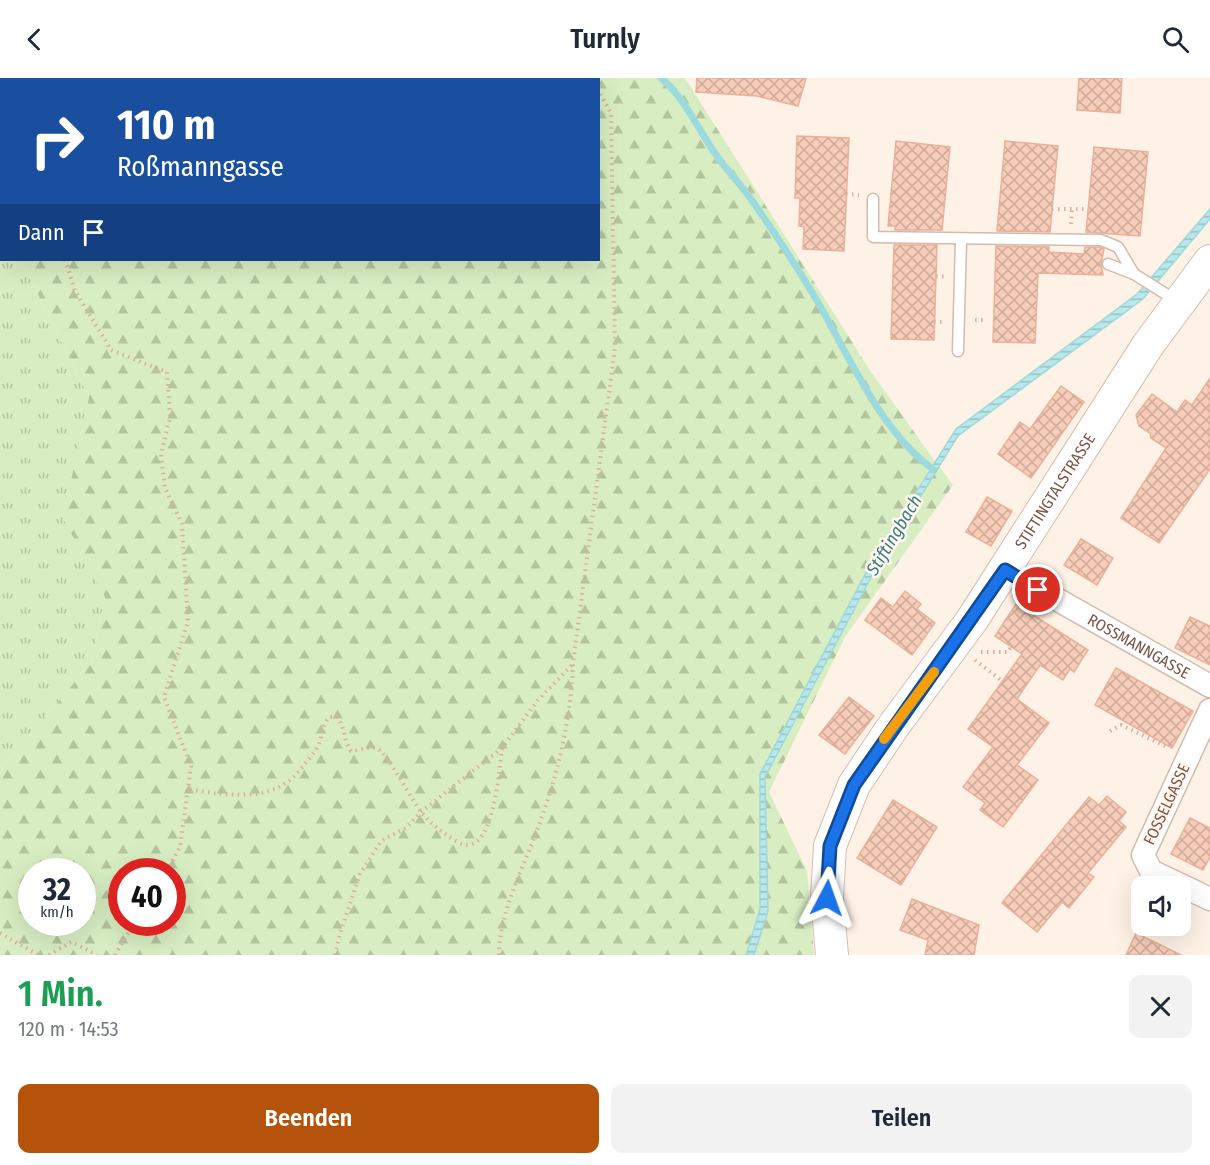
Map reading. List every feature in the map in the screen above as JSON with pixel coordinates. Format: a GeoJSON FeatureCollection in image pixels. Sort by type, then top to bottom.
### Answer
{"type":"FeatureCollection","features":[{"type":"Feature","properties":{"kind":"street","name":"STIFTINGTALSTRASSE"},"geometry":{"type":"LineString","coordinates":[[832,955],[827,898],[830,846],[854,785],[1005,570],[1148,345],[1172,298],[1210,261]]}},
{"type":"Feature","properties":{"kind":"street","name":"ROSSMANNGASSE"},"geometry":{"type":"LineString","coordinates":[[1005,570],[1210,686]]}},
{"type":"Feature","properties":{"kind":"street","name":"FOSSELGASSE"},"geometry":{"type":"LineString","coordinates":[[1210,710],[1143,855],[1151,872],[1210,899]]}},
{"type":"Feature","properties":{"kind":"lane"},"geometry":{"type":"LineString","coordinates":[[873,200],[873,237],[961,240],[1101,240],[1118,247],[1134,274]]}},
{"type":"Feature","properties":{"kind":"lane"},"geometry":{"type":"LineString","coordinates":[[958,351],[961,240]]}},
{"type":"Feature","properties":{"kind":"lane"},"geometry":{"type":"LineString","coordinates":[[1108,264],[1134,274],[1172,298]]}},
{"type":"Feature","properties":{"kind":"path"},"geometry":{"type":"LineString","coordinates":[[499,955],[514,889],[537,831],[558,763],[571,706],[573,663],[615,348],[611,113],[600,94]]}},
{"type":"Feature","properties":{"kind":"path"},"geometry":{"type":"LineString","coordinates":[[1052,209],[1088,209]]}},
{"type":"Feature","properties":{"kind":"path"},"geometry":{"type":"LineString","coordinates":[[65,261],[75,291],[111,350],[167,372],[170,417],[161,454],[165,488],[182,524],[188,622],[164,697],[191,766],[190,790],[180,847],[174,858]]}},
{"type":"Feature","properties":{"kind":"path"},"geometry":{"type":"LineString","coordinates":[[1002,681],[972,659],[975,652],[1008,652],[1011,647]]}},
{"type":"Feature","properties":{"kind":"path"},"geometry":{"type":"LineString","coordinates":[[335,955],[360,874],[381,841],[406,828],[421,812],[502,748],[538,700],[573,663]]}},
{"type":"Feature","properties":{"kind":"path"},"geometry":{"type":"LineString","coordinates":[[190,790],[260,795],[280,789],[295,777],[318,746],[326,721],[337,717],[351,751],[370,747],[384,753],[421,812],[433,825],[462,844],[471,845],[481,840],[492,813],[502,748]]}},
{"type":"Feature","properties":{"kind":"path"},"geometry":{"type":"LineString","coordinates":[[1110,731],[1121,725],[1189,756]]}},
{"type":"Feature","properties":{"kind":"path"},"geometry":{"type":"LineString","coordinates":[[0,933],[38,955]]}},
{"type":"Feature","properties":{"kind":"path"},"geometry":{"type":"LineString","coordinates":[[115,955],[127,936]]}},
{"type":"Feature","properties":{"kind":"path"},"geometry":{"type":"LineString","coordinates":[[48,955],[71,942],[97,955]]}},
{"type":"Feature","properties":{"kind":"green space"},"geometry":{"type":"Polygon","coordinates":[[[600,78],[685,78],[871,372],[935,461],[869,567],[760,774],[760,909],[746,955],[0,955],[0,770],[91,663],[105,597],[63,518],[89,397],[21,261],[600,261],[600,78]]]}},
{"type":"Feature","properties":{"kind":"green space"},"geometry":{"type":"Polygon","coordinates":[[[0,261],[21,261],[89,397],[64,518],[105,597],[91,663],[0,770],[0,261]]]}},
{"type":"Feature","properties":{"kind":"green space"},"geometry":{"type":"Polygon","coordinates":[[[939,466],[953,485],[845,637],[769,792],[807,871],[814,955],[754,955],[768,911],[765,777],[875,570],[939,466]]]}},
{"type":"Feature","properties":{"kind":"water","name":"Stiftingbach"},"geometry":{"type":"Polygon","coordinates":[[[1210,209],[1210,219],[1143,299],[958,436],[875,570],[765,777],[768,911],[754,955],[746,955],[760,909],[760,774],[869,567],[956,429],[1137,294],[1210,209]]]}},
{"type":"Feature","properties":{"kind":"building"},"geometry":{"type":"Polygon","coordinates":[[[697,78],[806,78],[798,106],[757,96],[696,92],[697,78]]]}},
{"type":"Feature","properties":{"kind":"building"},"geometry":{"type":"Polygon","coordinates":[[[1079,78],[1122,78],[1120,113],[1077,110],[1079,78]]]}},
{"type":"Feature","properties":{"kind":"building"},"geometry":{"type":"Polygon","coordinates":[[[797,136],[849,138],[844,251],[803,249],[804,227],[799,226],[800,198],[795,198],[797,136]]]}},
{"type":"Feature","properties":{"kind":"building"},"geometry":{"type":"Polygon","coordinates":[[[896,141],[950,147],[942,230],[895,230],[895,226],[888,226],[896,141]]]}},
{"type":"Feature","properties":{"kind":"building"},"geometry":{"type":"Polygon","coordinates":[[[1005,141],[1058,146],[1050,232],[997,231],[1005,141]]]}},
{"type":"Feature","properties":{"kind":"building"},"geometry":{"type":"Polygon","coordinates":[[[1094,147],[1148,152],[1140,236],[1086,232],[1094,147]]]}},
{"type":"Feature","properties":{"kind":"building"},"geometry":{"type":"Polygon","coordinates":[[[894,245],[937,245],[934,340],[891,339],[894,245]]]}},
{"type":"Feature","properties":{"kind":"building"},"geometry":{"type":"Polygon","coordinates":[[[996,246],[1049,247],[1049,252],[1084,254],[1085,247],[1099,247],[1104,249],[1101,265],[1103,275],[1038,273],[1035,343],[993,342],[996,246]]]}},
{"type":"Feature","properties":{"kind":"building"},"geometry":{"type":"Polygon","coordinates":[[[1210,378],[1210,469],[1159,543],[1121,518],[1166,448],[1139,426],[1136,415],[1152,394],[1177,412],[1185,400],[1192,405],[1210,378]]]}},
{"type":"Feature","properties":{"kind":"building"},"geometry":{"type":"Polygon","coordinates":[[[1061,386],[1084,402],[1031,478],[998,454],[1020,422],[1030,429],[1061,386]]]}},
{"type":"Feature","properties":{"kind":"building"},"geometry":{"type":"Polygon","coordinates":[[[987,497],[1012,511],[991,546],[966,532],[987,497]]]}},
{"type":"Feature","properties":{"kind":"building"},"geometry":{"type":"Polygon","coordinates":[[[1081,539],[1113,558],[1097,585],[1064,565],[1081,539]]]}},
{"type":"Feature","properties":{"kind":"building"},"geometry":{"type":"Polygon","coordinates":[[[905,591],[921,604],[917,609],[935,623],[912,655],[865,620],[881,598],[893,607],[905,591]]]}},
{"type":"Feature","properties":{"kind":"building"},"geometry":{"type":"Polygon","coordinates":[[[1016,604],[1088,650],[1074,672],[1070,669],[1063,680],[1040,665],[1017,699],[1049,723],[1017,765],[1038,780],[1003,827],[980,810],[985,803],[963,787],[993,747],[968,729],[1022,654],[995,636],[1016,604]]]}},
{"type":"Feature","properties":{"kind":"building"},"geometry":{"type":"Polygon","coordinates":[[[1190,617],[1210,626],[1210,665],[1175,648],[1190,617]]]}},
{"type":"Feature","properties":{"kind":"building"},"geometry":{"type":"Polygon","coordinates":[[[1116,668],[1193,711],[1172,748],[1095,705],[1116,668]]]}},
{"type":"Feature","properties":{"kind":"building"},"geometry":{"type":"Polygon","coordinates":[[[849,697],[874,716],[845,754],[819,735],[849,697]]]}},
{"type":"Feature","properties":{"kind":"building"},"geometry":{"type":"Polygon","coordinates":[[[1107,796],[1126,812],[1119,821],[1126,827],[1088,873],[1094,877],[1069,908],[1062,902],[1037,932],[1002,903],[1089,797],[1099,805],[1107,796]]]}},
{"type":"Feature","properties":{"kind":"building"},"geometry":{"type":"Polygon","coordinates":[[[893,800],[937,827],[901,885],[857,858],[893,800]]]}},
{"type":"Feature","properties":{"kind":"building"},"geometry":{"type":"Polygon","coordinates":[[[1190,818],[1210,828],[1210,857],[1203,870],[1171,854],[1190,818]]]}},
{"type":"Feature","properties":{"kind":"building"},"geometry":{"type":"Polygon","coordinates":[[[912,899],[979,925],[974,955],[925,955],[928,940],[900,930],[912,899]]]}},
{"type":"Feature","properties":{"kind":"building"},"geometry":{"type":"Polygon","coordinates":[[[1135,936],[1142,936],[1181,955],[1126,955],[1135,936]]]}},
{"type":"Feature","properties":{"kind":"waterway"},"geometry":{"type":"LineString","coordinates":[[661,78],[683,103],[714,152],[782,244],[880,412],[896,434],[934,470]]}},
{"type":"Feature","properties":{"kind":"slow traffic"},"geometry":{"type":"LineString","coordinates":[[884,739],[934,672]]}},
{"type":"Feature","properties":{"kind":"route"},"geometry":{"type":"LineString","coordinates":[[827,898],[830,846],[854,785],[892,728],[957,641],[1005,570],[1038,590]]}}]}
